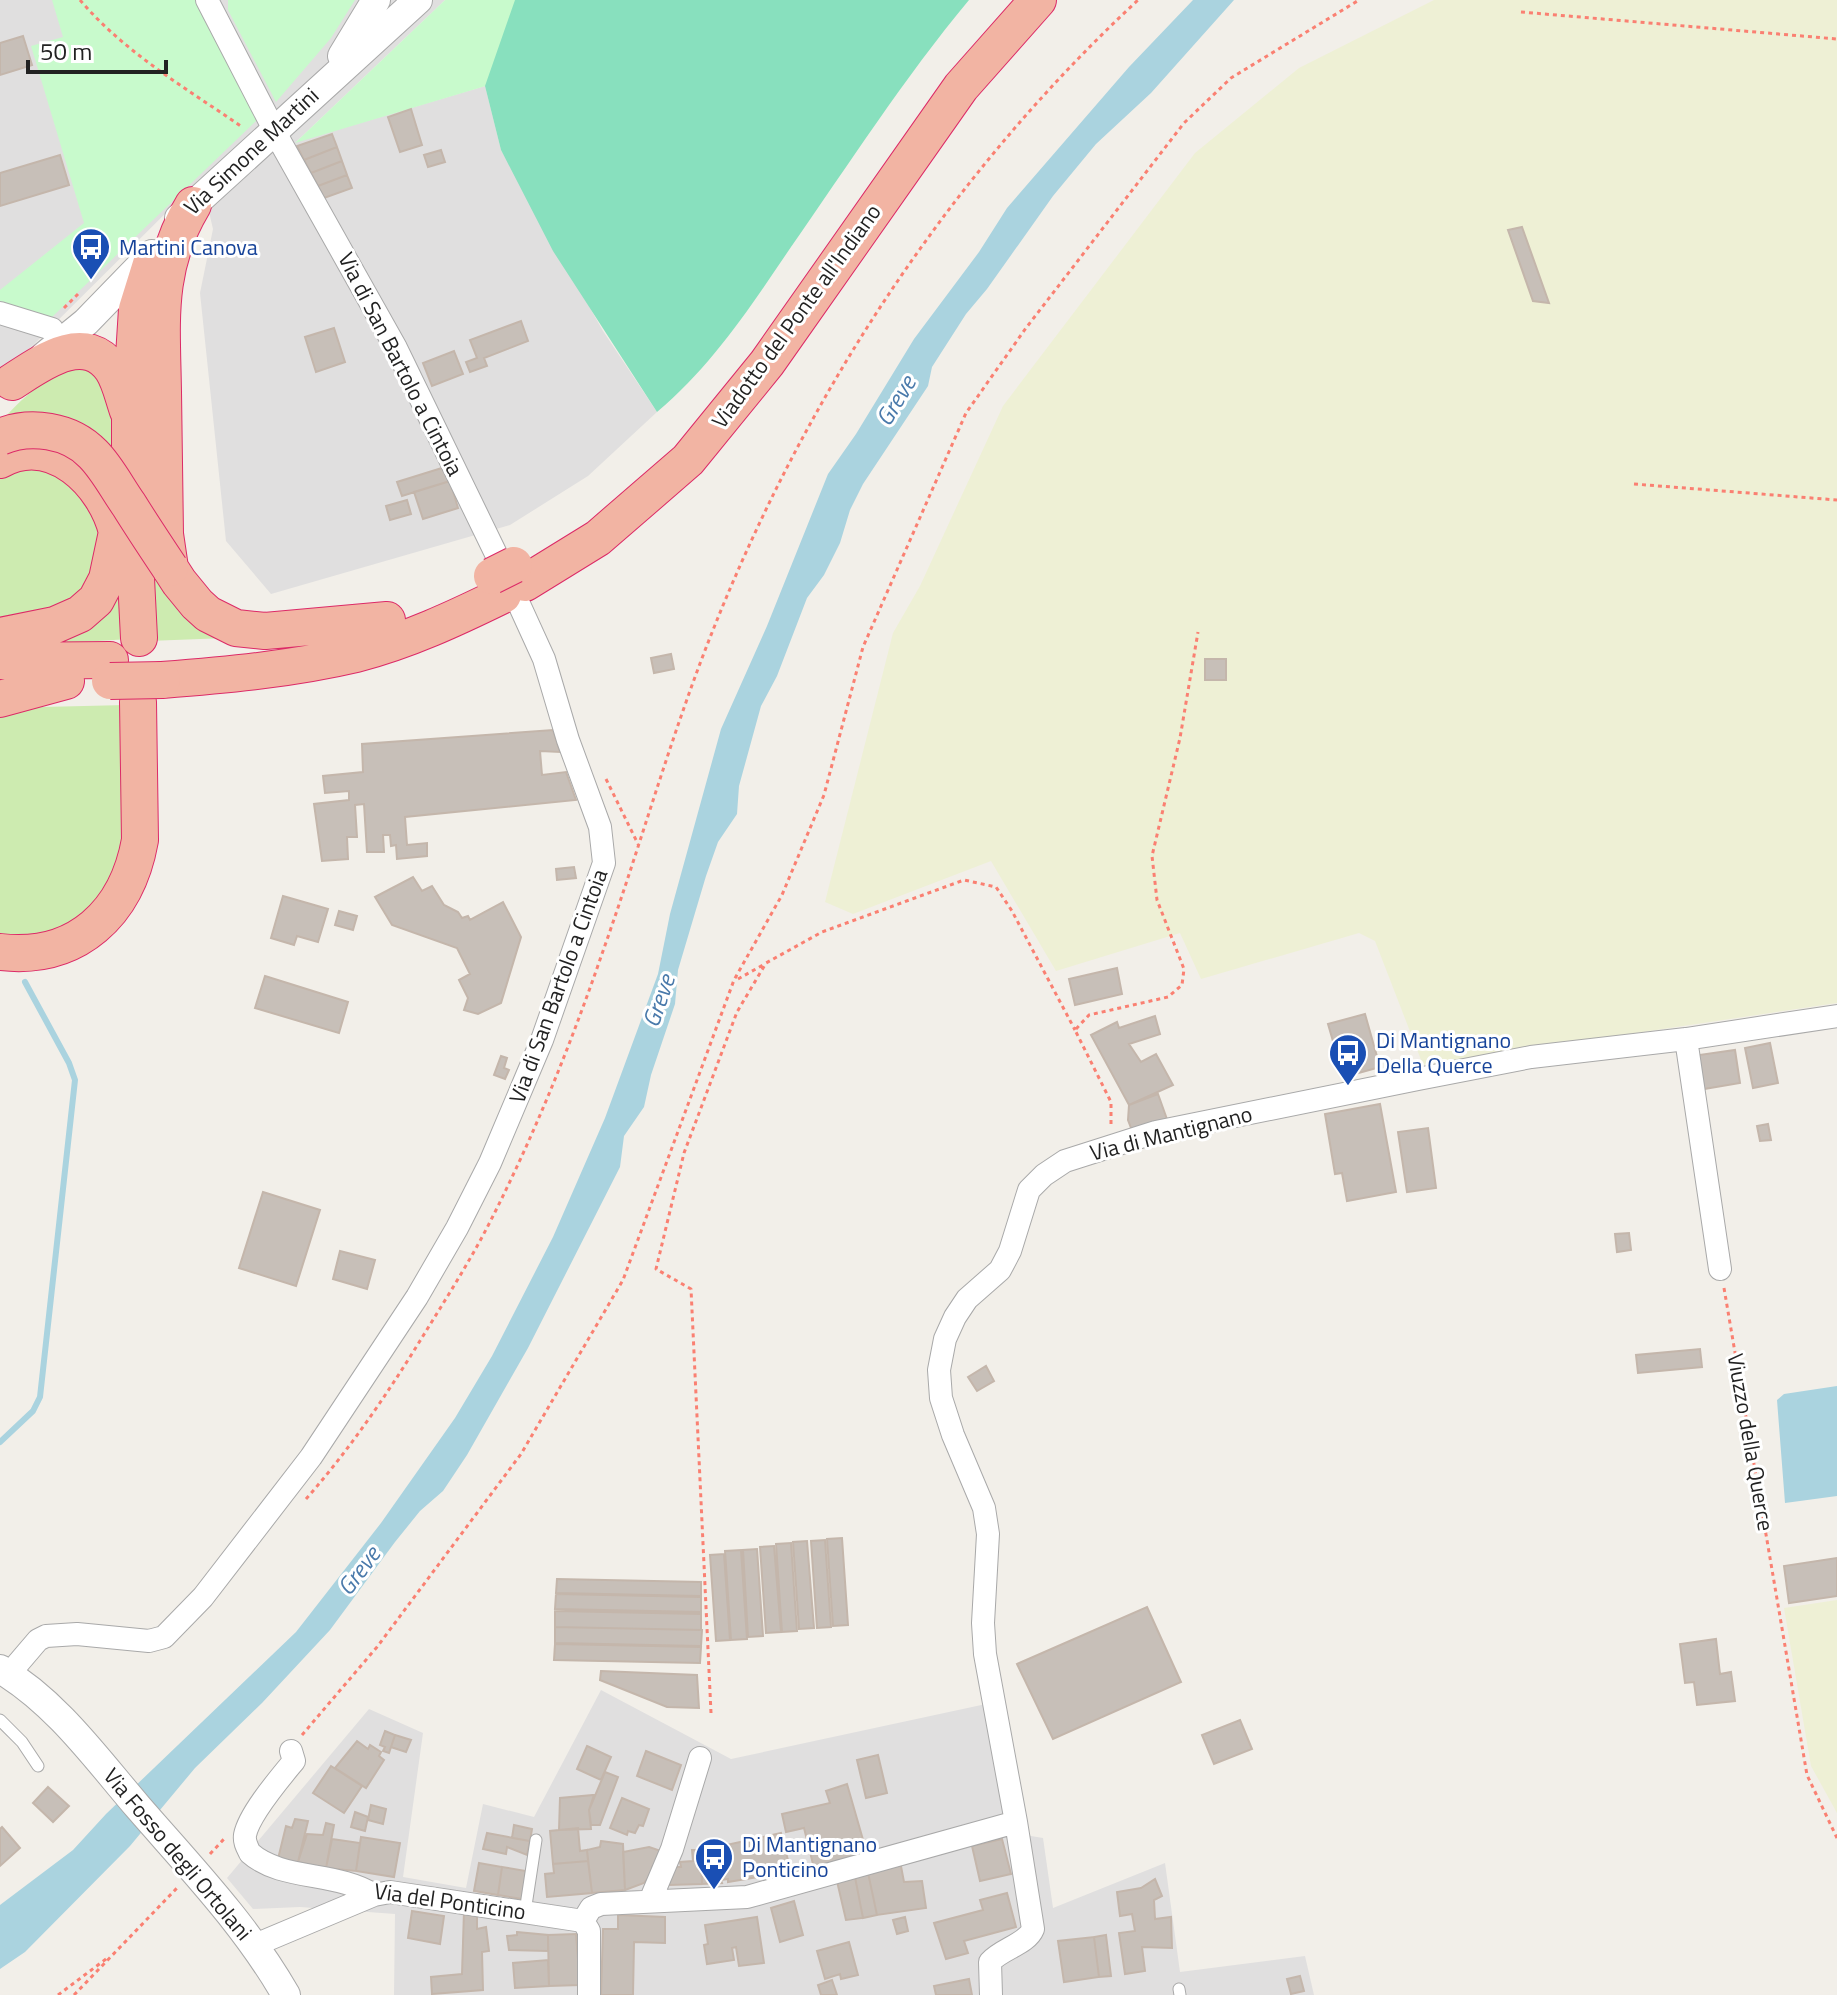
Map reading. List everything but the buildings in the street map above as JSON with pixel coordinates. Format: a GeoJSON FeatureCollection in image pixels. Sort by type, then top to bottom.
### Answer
{"type":"FeatureCollection","features":[{"type":"Feature","properties":{"kind":"highway","name":"Viadotto del Ponte all'Indiano"},"geometry":{"type":"LineString","coordinates":[[0,661],[110,670],[149,669],[234,675],[356,653],[449,621],[629,482],[710,400],[744,357],[938,79],[1006,0]]}},
{"type":"Feature","properties":{"kind":"highway","name":"Viadotto del Ponte all'Indiano"},"geometry":{"type":"LineString","coordinates":[[149,669],[311,641],[387,620],[598,538],[688,460],[767,363],[961,87],[1038,0]]}},
{"type":"Feature","properties":{"kind":"highway"},"geometry":{"type":"LineString","coordinates":[[0,952],[15,954],[48,950],[73,940],[103,919],[122,894],[136,863],[140,840],[149,669],[130,489],[130,419],[139,298],[158,249],[184,213]]}},
{"type":"Feature","properties":{"kind":"highway"},"geometry":{"type":"LineString","coordinates":[[170,568],[165,505],[163,299],[171,249],[184,213]]}},
{"type":"Feature","properties":{"kind":"highway"},"geometry":{"type":"LineString","coordinates":[[6,388],[53,355],[65,352],[89,354],[104,361],[114,372],[130,419]]}},
{"type":"Feature","properties":{"kind":"highway"},"geometry":{"type":"LineString","coordinates":[[0,437],[20,431],[44,431],[68,437],[88,449],[197,604],[215,618],[236,628],[265,631],[387,620]]}},
{"type":"Feature","properties":{"kind":"highway"},"geometry":{"type":"LineString","coordinates":[[0,460],[10,455],[32,453],[56,457],[71,464],[93,483],[102,496],[117,532]]}},
{"type":"Feature","properties":{"kind":"highway"},"geometry":{"type":"LineString","coordinates":[[0,636],[55,625],[92,605],[107,579],[130,489]]}},
{"type":"Feature","properties":{"kind":"highway","name":"Viadotto del Ponte all'Indiano"},"geometry":{"type":"LineString","coordinates":[[0,683],[66,681],[110,670]]}},
{"type":"Feature","properties":{"kind":"highway"},"geometry":{"type":"LineString","coordinates":[[0,699],[66,681]]}},
{"type":"Feature","properties":{"kind":"street","name":"Via di San Bartolo a Cintoia"},"geometry":{"type":"LineString","coordinates":[[4,1671],[46,1636],[77,1634],[149,1641],[164,1637],[184,1619],[244,1547],[311,1457],[373,1365],[457,1228],[518,1099],[576,947],[601,876],[605,853],[600,827],[568,740],[544,659],[506,575],[396,348],[262,131],[207,0]]}},
{"type":"Feature","properties":{"kind":"street","name":"Via Simone Martini"},"geometry":{"type":"LineString","coordinates":[[327,81],[376,0]]}},
{"type":"Feature","properties":{"kind":"street","name":"Via Simone Martini"},"geometry":{"type":"LineString","coordinates":[[6,388],[86,322],[144,264],[184,213],[262,131],[327,81],[418,0]]}},
{"type":"Feature","properties":{"kind":"street","name":"Via Simone Martini"},"geometry":{"type":"LineString","coordinates":[[6,388],[48,328],[144,239],[184,213]]}},
{"type":"Feature","properties":{"kind":"street"},"geometry":{"type":"LineString","coordinates":[[0,313],[48,328]]}},
{"type":"Feature","properties":{"kind":"street","name":"Via di Mantignano"},"geometry":{"type":"LineString","coordinates":[[991,1995],[990,1962],[996,1955],[1030,1936],[1033,1929],[985,1654],[983,1623],[988,1534],[984,1508],[953,1435],[941,1398],[939,1370],[945,1339],[955,1317],[967,1299],[1000,1270],[1010,1251],[1029,1190],[1065,1161],[1156,1132],[1531,1057],[1686,1039],[1837,1016]]}},
{"type":"Feature","properties":{"kind":"street"},"geometry":{"type":"LineString","coordinates":[[1686,1039],[1720,1269]]}},
{"type":"Feature","properties":{"kind":"street","name":"Via Fosso degli Ortolani"},"geometry":{"type":"LineString","coordinates":[[4,1671],[40,1697],[77,1736],[255,1945],[374,1895]]}},
{"type":"Feature","properties":{"kind":"street","name":"Via del Ponticino"},"geometry":{"type":"LineString","coordinates":[[296,1744],[294,1761],[251,1820],[246,1832],[246,1846],[256,1858],[265,1863],[351,1883],[374,1895],[403,1892],[583,1921]]}},
{"type":"Feature","properties":{"kind":"street"},"geometry":{"type":"LineString","coordinates":[[650,1901],[672,1849],[700,1758]]}},
{"type":"Feature","properties":{"kind":"street"},"geometry":{"type":"LineString","coordinates":[[589,1995],[589,1931],[583,1921],[591,1908],[601,1904],[727,1899],[770,1892],[1016,1822]]}},
{"type":"Feature","properties":{"kind":"street"},"geometry":{"type":"LineString","coordinates":[[255,1945],[286,1995]]}},
{"type":"Feature","properties":{"kind":"lane"},"geometry":{"type":"LineString","coordinates":[[0,1720],[22,1742],[38,1766]]}},
{"type":"Feature","properties":{"kind":"lane"},"geometry":{"type":"LineString","coordinates":[[525,1912],[536,1840]]}},
{"type":"Feature","properties":{"kind":"path"},"geometry":{"type":"LineString","coordinates":[[80,0],[150,63],[262,131]]}},
{"type":"Feature","properties":{"kind":"path"},"geometry":{"type":"LineString","coordinates":[[303,1502],[323,1480],[394,1382],[492,1219],[552,1087],[603,951],[713,628],[780,481],[858,338],[946,210],[1061,77],[1138,0]]}},
{"type":"Feature","properties":{"kind":"path"},"geometry":{"type":"LineString","coordinates":[[296,1744],[377,1647],[521,1454],[623,1280],[734,980],[782,895],[824,795],[863,647],[966,413],[1026,328],[1184,123],[1231,78],[1359,0]]}},
{"type":"Feature","properties":{"kind":"path"},"geometry":{"type":"LineString","coordinates":[[1521,12],[1837,39]]}},
{"type":"Feature","properties":{"kind":"path"},"geometry":{"type":"LineString","coordinates":[[48,328],[82,290]]}},
{"type":"Feature","properties":{"kind":"path"},"geometry":{"type":"LineString","coordinates":[[1634,484],[1837,500]]}},
{"type":"Feature","properties":{"kind":"path"},"geometry":{"type":"LineString","coordinates":[[1075,1030],[1089,1015],[1168,997],[1182,985],[1184,969],[1157,900],[1152,856],[1180,738],[1198,632]]}},
{"type":"Feature","properties":{"kind":"path"},"geometry":{"type":"LineString","coordinates":[[617,802],[638,845]]}},
{"type":"Feature","properties":{"kind":"path"},"geometry":{"type":"LineString","coordinates":[[734,980],[822,932],[964,880],[996,887],[1012,911],[1111,1102],[1112,1122],[1098,1149]]}},
{"type":"Feature","properties":{"kind":"path"},"geometry":{"type":"LineString","coordinates":[[711,1713],[691,1289],[656,1269],[684,1153],[737,1012],[766,963]]}},
{"type":"Feature","properties":{"kind":"path","name":"Viuzzo della Querce"},"geometry":{"type":"LineString","coordinates":[[1720,1269],[1807,1775],[1837,1838]]}},
{"type":"Feature","properties":{"kind":"path"},"geometry":{"type":"LineString","coordinates":[[74,1995],[192,1869]]}},
{"type":"Feature","properties":{"kind":"path"},"geometry":{"type":"LineString","coordinates":[[58,1995],[113,1955]]}},
{"type":"Feature","properties":{"kind":"shaded area"},"geometry":{"type":"Polygon","coordinates":[[[0,0],[445,0],[296,142],[485,86],[501,150],[603,331],[657,412],[588,476],[510,525],[271,594],[226,541],[200,293],[213,229],[201,178],[0,378],[0,0]]]}},
{"type":"Feature","properties":{"kind":"shaded area"},"geometry":{"type":"Polygon","coordinates":[[[601,1690],[731,1759],[986,1704],[1006,1832],[1043,1838],[1053,1908],[1165,1863],[1180,1972],[1305,1956],[1314,1995],[394,1995],[395,1914],[300,1907],[253,1909],[227,1878],[369,1709],[423,1733],[403,1877],[466,1888],[483,1804],[534,1817],[601,1690]]]}},
{"type":"Feature","properties":{"kind":"green space"},"geometry":{"type":"Polygon","coordinates":[[[52,0],[202,0],[257,120],[51,318],[0,301],[0,290],[84,223],[31,46],[63,37],[52,0]]]}},
{"type":"Feature","properties":{"kind":"green space"},"geometry":{"type":"Polygon","coordinates":[[[228,0],[355,0],[331,38],[276,102],[228,10],[228,0]]]}},
{"type":"Feature","properties":{"kind":"green space"},"geometry":{"type":"Polygon","coordinates":[[[445,0],[525,0],[499,82],[295,143],[445,0]]]}},
{"type":"Feature","properties":{"kind":"green space"},"geometry":{"type":"Polygon","coordinates":[[[515,0],[969,0],[899,91],[730,334],[696,375],[657,412],[553,251],[501,150],[485,86],[515,0]]]}},
{"type":"Feature","properties":{"kind":"green space"},"geometry":{"type":"Polygon","coordinates":[[[1434,0],[1837,0],[1837,1003],[1423,1065],[1375,941],[1359,933],[1201,979],[1180,933],[1056,971],[991,861],[853,914],[825,902],[893,633],[920,586],[1003,406],[1195,153],[1299,68],[1434,0]]]}},
{"type":"Feature","properties":{"kind":"green space"},"geometry":{"type":"Polygon","coordinates":[[[70,369],[87,370],[101,376],[112,389],[118,473],[0,423],[32,392],[70,369]]]}},
{"type":"Feature","properties":{"kind":"green space"},"geometry":{"type":"Polygon","coordinates":[[[55,467],[105,525],[83,598],[0,628],[0,473],[55,467]]]}},
{"type":"Feature","properties":{"kind":"green space"},"geometry":{"type":"Polygon","coordinates":[[[145,546],[227,638],[148,641],[145,546]]]}},
{"type":"Feature","properties":{"kind":"green space"},"geometry":{"type":"Polygon","coordinates":[[[118,581],[130,639],[0,647],[118,581]]]}},
{"type":"Feature","properties":{"kind":"green space"},"geometry":{"type":"Polygon","coordinates":[[[126,705],[125,873],[73,933],[0,944],[0,712],[42,707],[126,705]]]}},
{"type":"Feature","properties":{"kind":"green space"},"geometry":{"type":"Polygon","coordinates":[[[1837,1600],[1837,1813],[1811,1766],[1784,1608],[1837,1600]]]}},
{"type":"Feature","properties":{"kind":"water","name":"Greve"},"geometry":{"type":"Polygon","coordinates":[[[1193,0],[1234,0],[1151,93],[1096,144],[1053,196],[966,314],[932,367],[928,386],[863,484],[850,510],[840,543],[824,575],[807,598],[777,676],[761,706],[739,786],[737,814],[718,842],[706,876],[678,970],[675,1004],[651,1075],[644,1107],[624,1136],[620,1167],[528,1348],[467,1455],[443,1491],[420,1511],[330,1630],[262,1703],[195,1768],[130,1846],[25,1952],[0,1969],[0,1905],[73,1850],[106,1814],[296,1632],[381,1523],[455,1418],[492,1356],[553,1237],[605,1118],[658,974],[670,914],[721,729],[767,626],[828,474],[914,339],[979,252],[1007,208],[1129,67],[1193,0]]]}},
{"type":"Feature","properties":{"kind":"water"},"geometry":{"type":"Polygon","coordinates":[[[1837,1386],[1837,1496],[1785,1503],[1777,1400],[1784,1394],[1837,1386]]]}},
{"type":"Feature","properties":{"kind":"waterway"},"geometry":{"type":"LineString","coordinates":[[0,1442],[33,1411],[40,1397],[75,1080],[25,982]]}},
{"type":"Feature","properties":{"kind":"place","name":"Martini Canova"},"geometry":{"type":"Point","coordinates":[91,281]}},
{"type":"Feature","properties":{"kind":"place","name":"Di Mantignano Della Querce"},"geometry":{"type":"Point","coordinates":[1348,1087]}},
{"type":"Feature","properties":{"kind":"place","name":"Di Mantignano Ponticino"},"geometry":{"type":"Point","coordinates":[714,1891]}}]}
